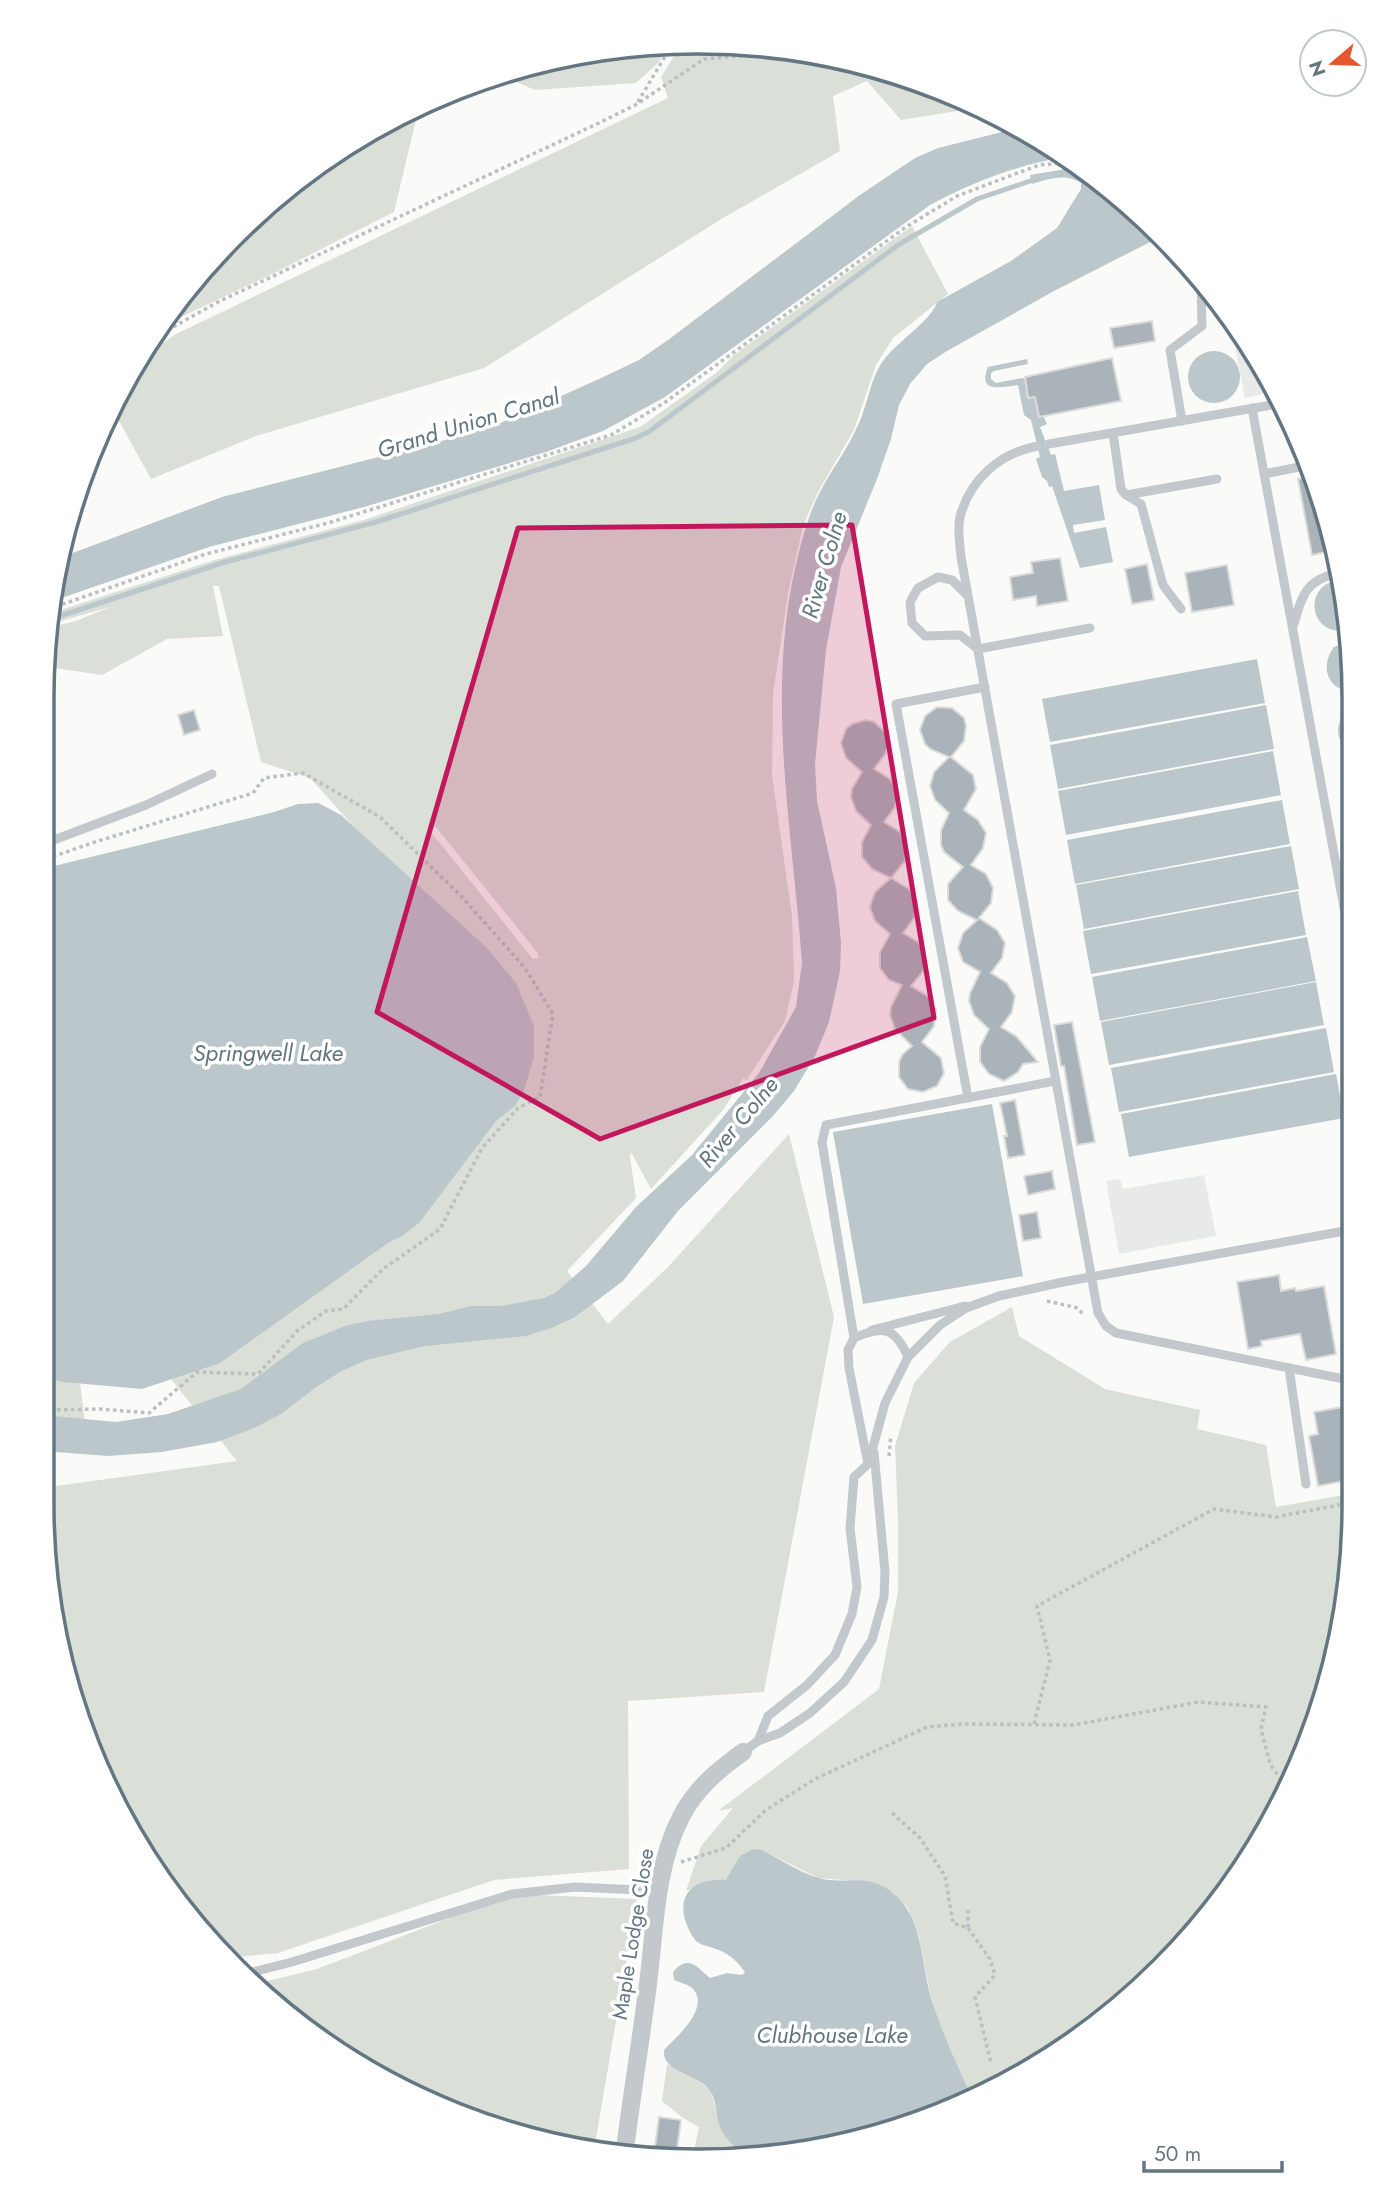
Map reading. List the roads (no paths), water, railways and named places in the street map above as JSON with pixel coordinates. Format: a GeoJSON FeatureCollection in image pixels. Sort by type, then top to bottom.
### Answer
{"type":"FeatureCollection","features":[{"type":"Feature","properties":{"kind":"street","name":"Maple Lodge Close"},"geometry":{"type":"LineString","coordinates":[[626,2144],[660,1891],[674,1830],[682,1814],[715,1772],[743,1752]]}},
{"type":"Feature","properties":{"kind":"lane"},"geometry":{"type":"LineString","coordinates":[[1182,421],[1170,350],[1202,326],[1201,297]]}},
{"type":"Feature","properties":{"kind":"lane"},"geometry":{"type":"LineString","coordinates":[[1049,444],[1271,405]]}},
{"type":"Feature","properties":{"kind":"lane"},"geometry":{"type":"LineString","coordinates":[[1252,408],[1342,897]]}},
{"type":"Feature","properties":{"kind":"lane"},"geometry":{"type":"LineString","coordinates":[[1113,433],[1121,489],[1141,504],[1163,585],[1181,609]]}},
{"type":"Feature","properties":{"kind":"lane"},"geometry":{"type":"LineString","coordinates":[[1038,446],[1023,449],[998,460],[973,486],[959,519],[961,557],[1098,1313],[1106,1326],[1116,1333],[1342,1379]]}},
{"type":"Feature","properties":{"kind":"lane"},"geometry":{"type":"LineString","coordinates":[[1264,474],[1299,467]]}},
{"type":"Feature","properties":{"kind":"lane"},"geometry":{"type":"LineString","coordinates":[[1126,495],[1217,479]]}},
{"type":"Feature","properties":{"kind":"lane"},"geometry":{"type":"LineString","coordinates":[[1293,628],[1299,603],[1313,582],[1330,575]]}},
{"type":"Feature","properties":{"kind":"lane"},"geometry":{"type":"LineString","coordinates":[[968,596],[952,580],[938,577],[918,588],[910,602],[912,623],[925,636],[960,635],[978,649],[1090,628]]}},
{"type":"Feature","properties":{"kind":"lane"},"geometry":{"type":"LineString","coordinates":[[968,1098],[896,704],[985,687]]}},
{"type":"Feature","properties":{"kind":"lane"},"geometry":{"type":"LineString","coordinates":[[54,840],[146,805],[212,774]]}},
{"type":"Feature","properties":{"kind":"lane"},"geometry":{"type":"LineString","coordinates":[[854,1339],[822,1142],[826,1125],[1055,1081]]}},
{"type":"Feature","properties":{"kind":"lane"},"geometry":{"type":"LineString","coordinates":[[868,1464],[849,1368],[848,1350],[854,1339],[872,1330],[981,1301],[1090,1278],[1342,1231]]}},
{"type":"Feature","properties":{"kind":"lane"},"geometry":{"type":"LineString","coordinates":[[758,1741],[768,1716],[807,1685],[835,1655],[852,1614],[857,1587],[850,1528],[854,1478],[868,1464],[885,1404],[908,1357],[940,1325],[981,1301]]}},
{"type":"Feature","properties":{"kind":"lane"},"geometry":{"type":"LineString","coordinates":[[872,1330],[886,1331],[900,1338],[908,1357]]}},
{"type":"Feature","properties":{"kind":"lane"},"geometry":{"type":"LineString","coordinates":[[1289,1368],[1306,1483]]}},
{"type":"Feature","properties":{"kind":"lane"},"geometry":{"type":"LineString","coordinates":[[743,1752],[758,1741],[780,1733],[810,1713],[844,1682],[872,1640],[884,1597],[885,1573],[874,1447]]}},
{"type":"Feature","properties":{"kind":"lane"},"geometry":{"type":"LineString","coordinates":[[254,1971],[292,1962],[512,1894],[575,1887],[660,1891]]}},
{"type":"Feature","properties":{"kind":"water"},"geometry":{"type":"Polygon","coordinates":[[[1004,132],[1051,160],[995,175],[930,205],[665,397],[603,431],[546,452],[364,507],[209,547],[63,598],[71,554],[222,497],[496,425],[639,360],[860,195],[915,158],[938,148],[1004,132]]]}},
{"type":"Feature","properties":{"kind":"water","name":"River Colne"},"geometry":{"type":"Polygon","coordinates":[[[1065,169],[1090,187],[1151,241],[1054,291],[947,351],[927,364],[910,384],[899,405],[877,479],[841,567],[826,650],[815,764],[817,801],[836,888],[841,943],[840,971],[829,1022],[815,1056],[794,1091],[773,1116],[678,1211],[623,1281],[575,1317],[526,1336],[425,1346],[366,1360],[340,1372],[281,1414],[217,1442],[162,1452],[108,1456],[54,1452],[54,1416],[116,1422],[168,1414],[241,1389],[303,1343],[345,1326],[367,1321],[439,1314],[471,1306],[502,1306],[544,1298],[555,1293],[586,1266],[636,1207],[692,1155],[759,1073],[796,1007],[802,963],[785,773],[782,678],[792,583],[808,522],[820,492],[859,423],[874,377],[887,356],[928,317],[937,302],[1011,261],[1057,228],[1081,189],[1081,183],[1069,178],[1032,184],[1030,175],[1065,169]]]}},
{"type":"Feature","properties":{"kind":"water"},"geometry":{"type":"Polygon","coordinates":[[[1214,351],[1224,353],[1232,359],[1238,367],[1238,387],[1232,395],[1224,401],[1214,403],[1204,401],[1196,395],[1190,387],[1188,377],[1190,367],[1196,359],[1204,353],[1214,351]]]}},
{"type":"Feature","properties":{"kind":"water"},"geometry":{"type":"Polygon","coordinates":[[[1027,359],[1028,364],[994,371],[991,373],[991,379],[996,383],[1022,378],[1111,381],[1027,397],[1035,397],[1047,424],[1040,427],[1051,455],[1055,454],[1064,491],[1099,485],[1105,520],[1073,525],[1074,533],[1106,527],[1113,562],[1080,568],[1052,486],[1049,487],[1042,477],[1036,459],[1040,457],[1031,420],[1024,415],[1018,385],[993,387],[986,381],[988,367],[1027,359]]]}},
{"type":"Feature","properties":{"kind":"water"},"geometry":{"type":"Polygon","coordinates":[[[1331,583],[1338,630],[1325,626],[1318,619],[1315,610],[1319,591],[1331,583]]]}},
{"type":"Feature","properties":{"kind":"water"},"geometry":{"type":"Polygon","coordinates":[[[1339,645],[1342,689],[1328,676],[1327,662],[1334,647],[1339,645]]]}},
{"type":"Feature","properties":{"kind":"water"},"geometry":{"type":"Polygon","coordinates":[[[1257,659],[1265,703],[1050,742],[1042,699],[1257,659]]]}},
{"type":"Feature","properties":{"kind":"water"},"geometry":{"type":"Polygon","coordinates":[[[1266,705],[1274,749],[1058,789],[1050,745],[1266,705]]]}},
{"type":"Feature","properties":{"kind":"water"},"geometry":{"type":"Polygon","coordinates":[[[1342,718],[1342,744],[1339,737],[1342,718]]]}},
{"type":"Feature","properties":{"kind":"water"},"geometry":{"type":"Polygon","coordinates":[[[1273,751],[1281,795],[1066,835],[1058,791],[1273,751]]]}},
{"type":"Feature","properties":{"kind":"water"},"geometry":{"type":"Polygon","coordinates":[[[1282,800],[1290,844],[1075,884],[1067,840],[1282,800]]]}},
{"type":"Feature","properties":{"kind":"water","name":"Springwell Lake"},"geometry":{"type":"Polygon","coordinates":[[[318,803],[341,815],[487,948],[516,983],[534,1026],[534,1057],[524,1090],[515,1106],[496,1121],[419,1223],[220,1363],[142,1389],[54,1380],[54,866],[298,804],[318,803]]]}},
{"type":"Feature","properties":{"kind":"water"},"geometry":{"type":"Polygon","coordinates":[[[1291,846],[1299,889],[1084,929],[1076,885],[1291,846]]]}},
{"type":"Feature","properties":{"kind":"water"},"geometry":{"type":"Polygon","coordinates":[[[1298,891],[1306,935],[1091,974],[1083,931],[1298,891]]]}},
{"type":"Feature","properties":{"kind":"water"},"geometry":{"type":"Polygon","coordinates":[[[1307,937],[1316,981],[1100,1021],[1092,977],[1307,937]]]}},
{"type":"Feature","properties":{"kind":"water"},"geometry":{"type":"Polygon","coordinates":[[[1316,982],[1324,1025],[1109,1065],[1101,1022],[1316,982]]]}},
{"type":"Feature","properties":{"kind":"water"},"geometry":{"type":"Polygon","coordinates":[[[1326,1028],[1334,1072],[1119,1112],[1111,1068],[1326,1028]]]}},
{"type":"Feature","properties":{"kind":"water"},"geometry":{"type":"Polygon","coordinates":[[[1336,1074],[1342,1107],[1342,1118],[1129,1157],[1121,1114],[1336,1074]]]}},
{"type":"Feature","properties":{"kind":"water"},"geometry":{"type":"Polygon","coordinates":[[[992,1104],[1023,1276],[863,1304],[833,1132],[992,1104]]]}},
{"type":"Feature","properties":{"kind":"water","name":"Clubhouse Lake"},"geometry":{"type":"Polygon","coordinates":[[[753,1849],[762,1850],[812,1876],[871,1882],[894,1893],[913,1920],[937,2015],[968,2089],[905,2115],[865,2127],[782,2143],[735,2147],[721,2129],[710,2091],[702,2083],[673,2068],[664,2057],[664,2050],[689,2023],[698,1998],[694,1990],[674,1980],[673,1972],[688,1963],[710,1978],[727,1973],[745,1973],[729,1956],[696,1941],[686,1922],[683,1906],[688,1892],[700,1883],[726,1880],[740,1856],[753,1849]]]}},
{"type":"Feature","properties":{"kind":"waterway"},"geometry":{"type":"LineString","coordinates":[[60,616],[222,563],[376,522],[636,438],[650,431],[898,245],[977,199],[1036,179]]}},
{"type":"Feature","properties":{"kind":"water label","name":"Grand Union Canal"},"geometry":{"type":"Point","coordinates":[468,423]}}]}
